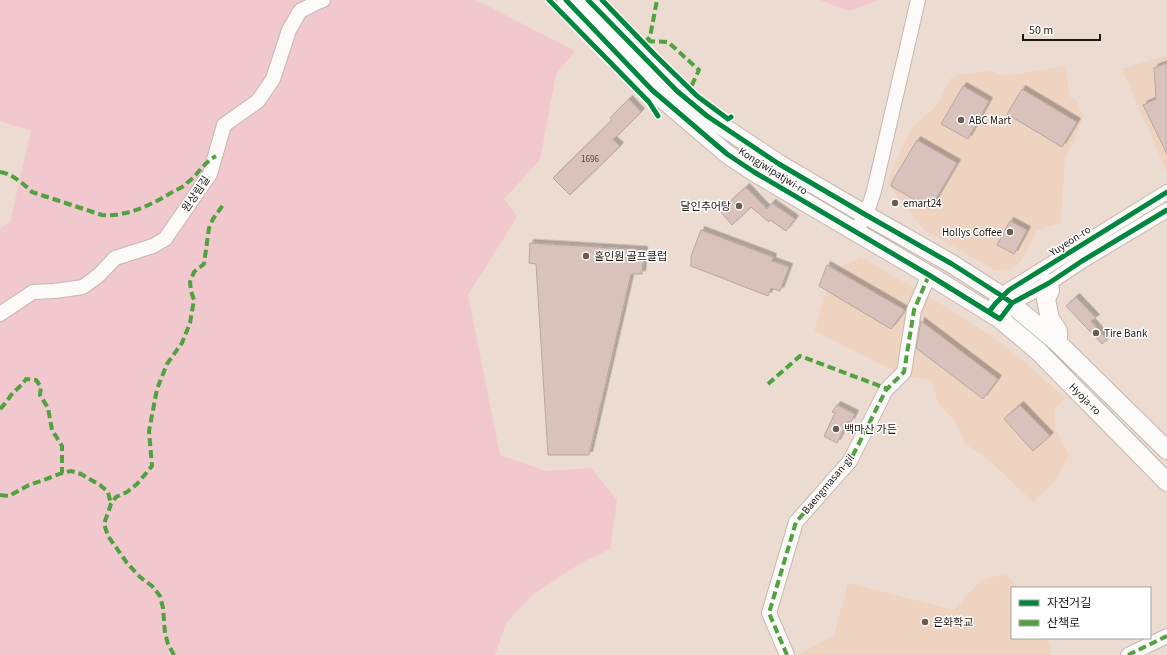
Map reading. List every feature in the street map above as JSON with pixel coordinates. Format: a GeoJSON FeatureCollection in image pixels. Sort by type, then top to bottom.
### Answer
{"type":"FeatureCollection","features":[{"type":"Feature","properties":{"kind":"main road","name":"Kongjwipatjwi-ro"},"geometry":{"type":"LineString","coordinates":[[566,0],[652,90],[726,154],[929,275],[1000,307]]}},
{"type":"Feature","properties":{"kind":"main road","name":"Kongjwipatjwi-ro"},"geometry":{"type":"LineString","coordinates":[[588,0],[677,91],[708,116],[779,164],[952,264],[1000,307]]}},
{"type":"Feature","properties":{"kind":"main road"},"geometry":{"type":"LineString","coordinates":[[910,264],[927,264],[1000,307]]}},
{"type":"Feature","properties":{"kind":"main road"},"geometry":{"type":"LineString","coordinates":[[1049,283],[1050,290],[1046,299],[1050,319],[1058,331],[1058,343]]}},
{"type":"Feature","properties":{"kind":"main road","name":"Hyoja-ro"},"geometry":{"type":"LineString","coordinates":[[1000,307],[1058,343],[1167,450]]}},
{"type":"Feature","properties":{"kind":"main road","name":"Hyoja-ro"},"geometry":{"type":"LineString","coordinates":[[1000,307],[1038,351],[1167,482]]}},
{"type":"Feature","properties":{"kind":"street","name":"원상림길"},"geometry":{"type":"LineString","coordinates":[[0,314],[33,292],[84,288],[115,258],[153,246],[165,239],[210,174],[224,125],[258,101],[273,79],[289,30],[300,11],[323,0]]}},
{"type":"Feature","properties":{"kind":"street"},"geometry":{"type":"LineString","coordinates":[[855,232],[866,215],[874,191],[918,0]]}},
{"type":"Feature","properties":{"kind":"street"},"geometry":{"type":"LineString","coordinates":[[1000,307],[1049,283],[1082,261],[1165,211],[1161,195]]}},
{"type":"Feature","properties":{"kind":"street","name":"Yuyeon-ro"},"geometry":{"type":"LineString","coordinates":[[1000,307],[1161,195]]}},
{"type":"Feature","properties":{"kind":"street","name":"Baengmasan-gil"},"geometry":{"type":"LineString","coordinates":[[787,655],[769,613],[796,522],[850,461],[886,390],[904,372],[914,310],[929,275]]}},
{"type":"Feature","properties":{"kind":"street"},"geometry":{"type":"LineString","coordinates":[[1128,655],[1167,636]]}},
{"type":"Feature","properties":{"kind":"shaded area"},"geometry":{"type":"Polygon","coordinates":[[[0,0],[476,0],[575,51],[556,74],[540,160],[504,199],[517,217],[468,295],[500,455],[546,471],[591,468],[617,500],[610,549],[581,563],[532,595],[506,623],[495,655],[0,655],[0,228],[10,222],[31,131],[0,121],[0,0]]]}},
{"type":"Feature","properties":{"kind":"shaded area"},"geometry":{"type":"Polygon","coordinates":[[[820,0],[880,0],[848,11],[820,0]]]}},
{"type":"Feature","properties":{"kind":"shaded area"},"geometry":{"type":"Polygon","coordinates":[[[1167,55],[1167,172],[1122,69],[1167,55]]]}},
{"type":"Feature","properties":{"kind":"shaded area"},"geometry":{"type":"Polygon","coordinates":[[[1065,66],[1070,97],[1077,101],[1083,117],[1075,140],[1065,158],[1061,223],[1035,232],[1029,248],[1021,261],[1010,269],[996,271],[923,229],[888,184],[890,175],[911,129],[937,105],[950,79],[962,74],[991,71],[1005,76],[1065,66]]]}},
{"type":"Feature","properties":{"kind":"shaded area"},"geometry":{"type":"Polygon","coordinates":[[[861,257],[993,337],[1028,365],[1065,398],[1055,408],[1055,428],[1069,456],[1055,481],[1033,502],[989,460],[964,443],[957,424],[938,403],[932,381],[902,375],[814,331],[831,277],[839,268],[861,257]]]}},
{"type":"Feature","properties":{"kind":"shaded area","name":"은화학교"},"geometry":{"type":"Polygon","coordinates":[[[1004,574],[1019,587],[1011,587],[1011,639],[1046,639],[1051,648],[1051,655],[798,655],[834,635],[848,583],[954,610],[980,581],[1004,574]]]}},
{"type":"Feature","properties":{"kind":"building"},"geometry":{"type":"Polygon","coordinates":[[[1167,63],[1167,154],[1143,105],[1156,99],[1154,68],[1167,63]]]}},
{"type":"Feature","properties":{"kind":"building"},"geometry":{"type":"Polygon","coordinates":[[[963,86],[989,101],[968,139],[941,124],[963,86]]]}},
{"type":"Feature","properties":{"kind":"building"},"geometry":{"type":"Polygon","coordinates":[[[1022,89],[1077,122],[1062,147],[1007,114],[1022,89]]]}},
{"type":"Feature","properties":{"kind":"building"},"geometry":{"type":"Polygon","coordinates":[[[629,99],[641,112],[613,140],[620,146],[570,195],[553,178],[612,120],[610,118],[629,99]]]}},
{"type":"Feature","properties":{"kind":"building"},"geometry":{"type":"Polygon","coordinates":[[[917,140],[957,163],[930,209],[891,186],[917,140]]]}},
{"type":"Feature","properties":{"kind":"building"},"geometry":{"type":"Polygon","coordinates":[[[746,187],[767,209],[772,203],[795,219],[786,231],[770,220],[769,222],[751,207],[732,225],[720,211],[746,187]]]}},
{"type":"Feature","properties":{"kind":"building"},"geometry":{"type":"Polygon","coordinates":[[[1010,221],[1027,230],[1014,254],[997,245],[1010,221]]]}},
{"type":"Feature","properties":{"kind":"building"},"geometry":{"type":"Polygon","coordinates":[[[701,230],[773,257],[772,261],[789,267],[780,291],[771,288],[768,296],[691,266],[691,256],[701,230]]]}},
{"type":"Feature","properties":{"kind":"building"},"geometry":{"type":"Polygon","coordinates":[[[530,243],[644,250],[642,274],[631,274],[589,455],[548,455],[536,264],[529,263],[530,243]]]}},
{"type":"Feature","properties":{"kind":"building"},"geometry":{"type":"Polygon","coordinates":[[[827,265],[905,310],[891,329],[819,286],[827,265]]]}},
{"type":"Feature","properties":{"kind":"building","name":"Tire Bank"},"geometry":{"type":"Polygon","coordinates":[[[1076,297],[1096,318],[1091,321],[1107,340],[1102,344],[1066,306],[1076,297]]]}},
{"type":"Feature","properties":{"kind":"building"},"geometry":{"type":"Polygon","coordinates":[[[921,321],[998,379],[983,399],[916,348],[921,321]]]}},
{"type":"Feature","properties":{"kind":"building","name":"백마산 가든"},"geometry":{"type":"Polygon","coordinates":[[[837,405],[855,414],[851,422],[848,421],[837,443],[824,436],[835,413],[832,412],[837,405]]]}},
{"type":"Feature","properties":{"kind":"building"},"geometry":{"type":"Polygon","coordinates":[[[1020,405],[1050,436],[1033,451],[1004,419],[1020,405]]]}},
{"type":"Feature","properties":{"kind":"marked path"},"geometry":{"type":"LineString","coordinates":[[644,43],[650,37],[657,0]]}},
{"type":"Feature","properties":{"kind":"marked path"},"geometry":{"type":"LineString","coordinates":[[647,41],[668,42],[699,70],[689,91]]}},
{"type":"Feature","properties":{"kind":"marked path"},"geometry":{"type":"LineString","coordinates":[[0,172],[13,177],[32,192],[102,215],[112,215],[140,209],[183,187],[211,159],[216,156]]}},
{"type":"Feature","properties":{"kind":"marked path"},"geometry":{"type":"LineString","coordinates":[[174,655],[168,644],[165,633],[163,608],[160,596],[152,586],[140,577],[127,563],[108,536],[104,524],[111,504],[116,497],[127,492],[137,484],[152,466],[149,431],[157,389],[167,364],[182,343],[190,323],[194,300],[190,282],[194,272],[204,264],[209,228],[213,219],[223,205]]}},
{"type":"Feature","properties":{"kind":"marked path"},"geometry":{"type":"LineString","coordinates":[[787,655],[769,613],[796,522],[850,461],[886,390],[904,372],[914,310],[929,275]]}},
{"type":"Feature","properties":{"kind":"marked path"},"geometry":{"type":"LineString","coordinates":[[768,384],[800,356],[888,389]]}},
{"type":"Feature","properties":{"kind":"marked path"},"geometry":{"type":"LineString","coordinates":[[0,409],[26,379],[36,380],[41,387],[40,395],[48,408],[52,430],[62,446],[62,473]]}},
{"type":"Feature","properties":{"kind":"marked path"},"geometry":{"type":"LineString","coordinates":[[0,495],[9,496],[29,485],[71,471],[81,474],[100,485],[108,492],[111,504]]}},
{"type":"Feature","properties":{"kind":"marked path"},"geometry":{"type":"LineString","coordinates":[[1128,655],[1167,636]]}},
{"type":"Feature","properties":{"kind":"cycle path"},"geometry":{"type":"LineString","coordinates":[[549,0],[649,102],[658,116]]}},
{"type":"Feature","properties":{"kind":"cycle path"},"geometry":{"type":"LineString","coordinates":[[566,0],[652,90],[727,154],[754,172],[929,275],[1000,319],[1012,303],[1049,283],[1082,261],[1167,210]]}},
{"type":"Feature","properties":{"kind":"cycle path"},"geometry":{"type":"LineString","coordinates":[[588,0],[677,91],[707,116],[779,164],[952,264],[1012,303]]}},
{"type":"Feature","properties":{"kind":"cycle path"},"geometry":{"type":"LineString","coordinates":[[602,0],[697,96],[728,119],[731,117]]}},
{"type":"Feature","properties":{"kind":"cycle path"},"geometry":{"type":"LineString","coordinates":[[989,312],[1009,290],[1167,192]]}},
{"type":"Feature","properties":{"kind":"place","name":"ABC Mart"},"geometry":{"type":"Point","coordinates":[961,120]}},
{"type":"Feature","properties":{"kind":"place","name":"emart24"},"geometry":{"type":"Point","coordinates":[895,203]}},
{"type":"Feature","properties":{"kind":"place","name":"달인추어탕"},"geometry":{"type":"Point","coordinates":[739,206]}},
{"type":"Feature","properties":{"kind":"place","name":"Hollys Coffee"},"geometry":{"type":"Point","coordinates":[1010,232]}},
{"type":"Feature","properties":{"kind":"place","name":"홀인원 골프클럽"},"geometry":{"type":"Point","coordinates":[586,256]}},
{"type":"Feature","properties":{"kind":"place","name":"Tire Bank"},"geometry":{"type":"Point","coordinates":[1096,333]}},
{"type":"Feature","properties":{"kind":"place","name":"백마산 가든"},"geometry":{"type":"Point","coordinates":[836,429]}},
{"type":"Feature","properties":{"kind":"place","name":"은화학교"},"geometry":{"type":"Point","coordinates":[925,622]}}]}
